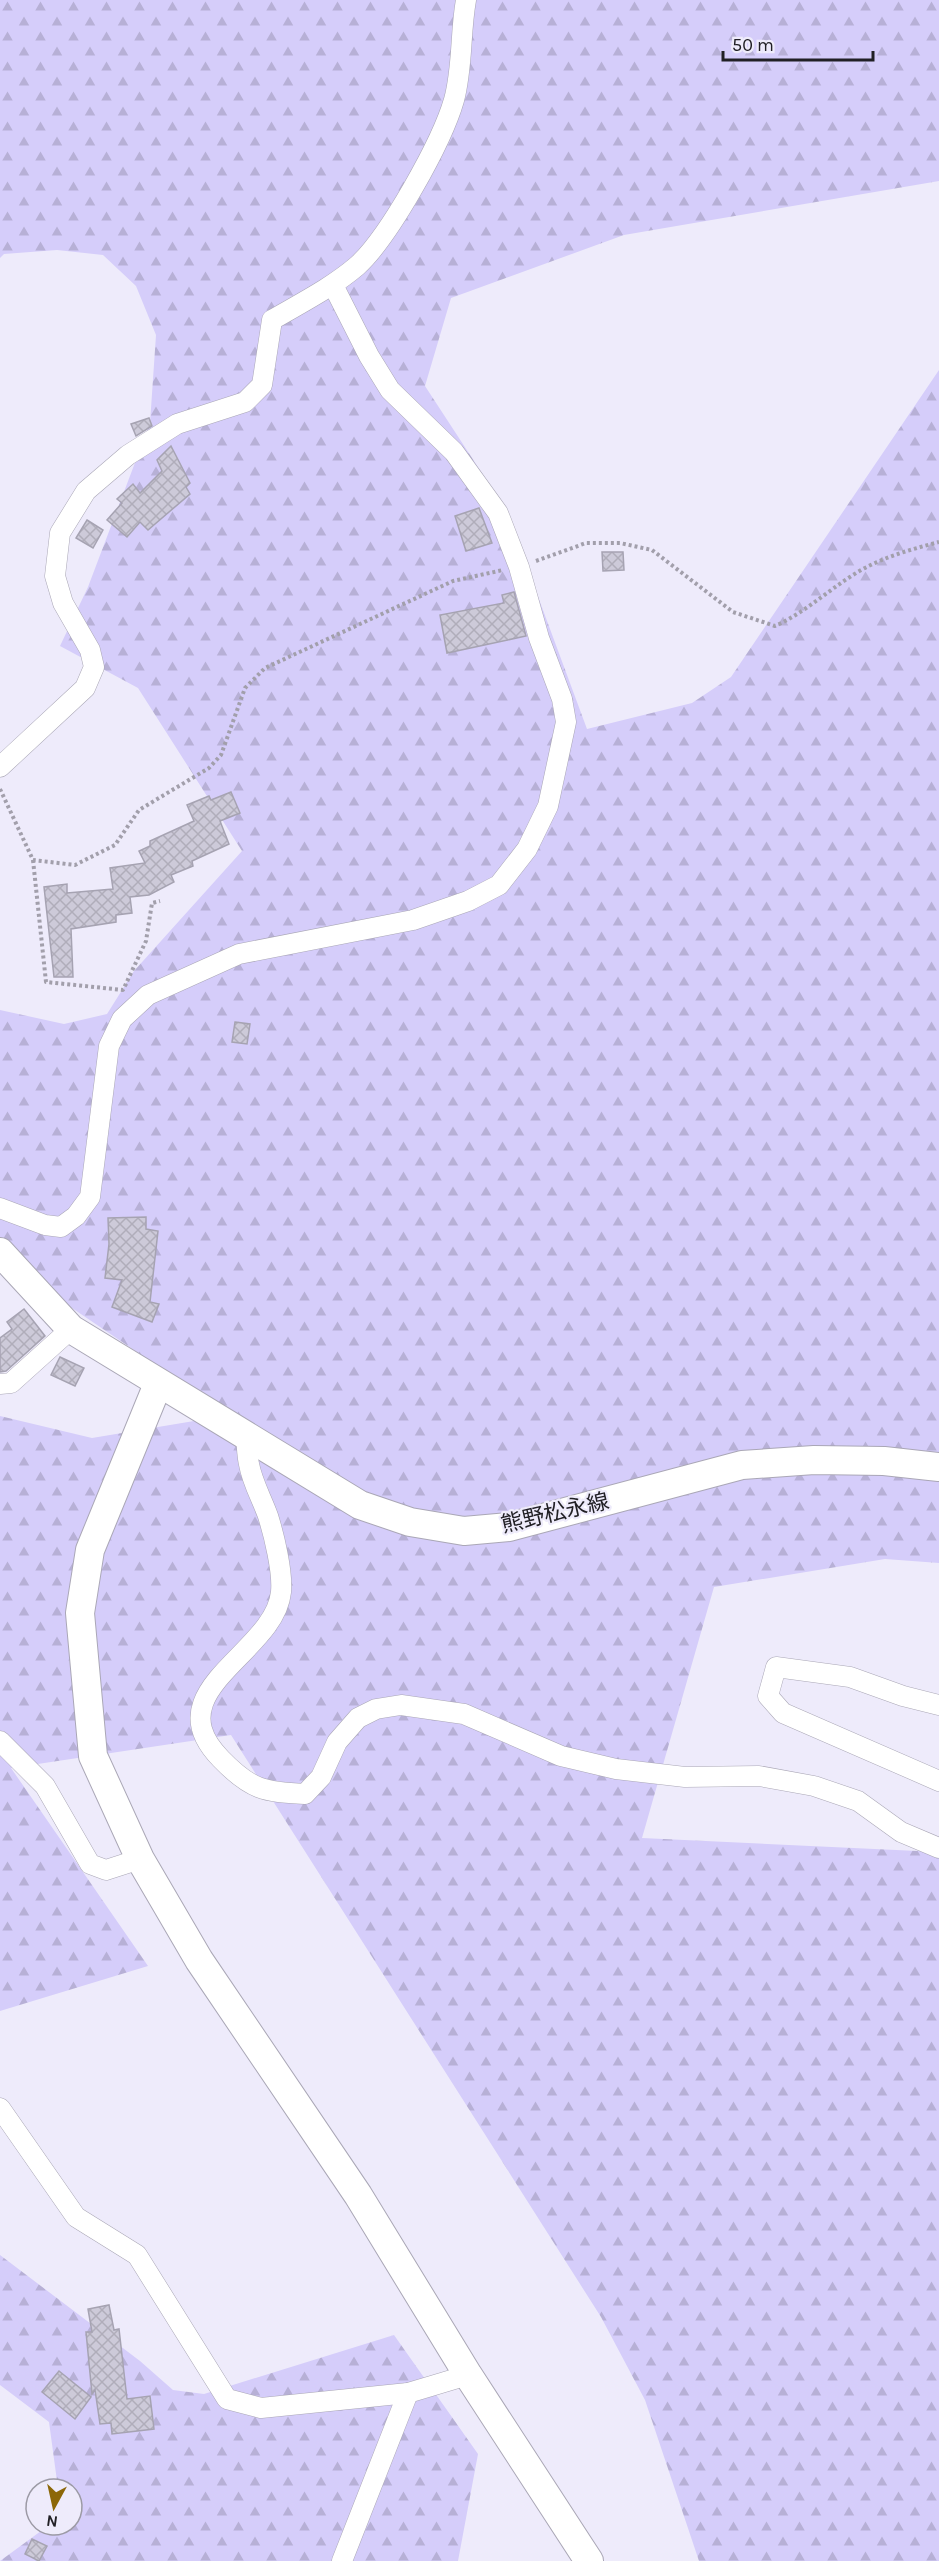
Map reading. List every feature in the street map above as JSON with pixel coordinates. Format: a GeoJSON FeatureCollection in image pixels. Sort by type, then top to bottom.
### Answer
{"type":"FeatureCollection","features":[{"type":"Feature","properties":{"kind":"street"},"geometry":{"type":"LineString","coordinates":[[0,767],[85,688],[94,667],[90,650],[63,603],[56,576],[60,533],[86,491],[128,455],[159,433],[245,402],[262,385],[272,320],[333,285],[359,264],[396,216],[436,142],[454,101],[462,64],[466,0]]}},
{"type":"Feature","properties":{"kind":"street"},"geometry":{"type":"LineString","coordinates":[[0,1208],[45,1225],[61,1227],[76,1216],[90,1197],[109,1046],[122,1019],[148,995],[239,954],[412,920],[468,902],[499,885],[527,849],[548,806],[566,722],[562,699],[539,638],[519,567],[498,513],[454,452],[390,390],[369,356],[333,285]]}},
{"type":"Feature","properties":{"kind":"street","name":"熊野松永線"},"geometry":{"type":"LineString","coordinates":[[0,1252],[71,1329],[360,1505],[410,1522],[465,1531],[509,1527],[742,1465],[814,1460],[884,1461],[939,1467]]}},
{"type":"Feature","properties":{"kind":"street"},"geometry":{"type":"LineString","coordinates":[[0,1384],[11,1383],[71,1329]]}},
{"type":"Feature","properties":{"kind":"street"},"geometry":{"type":"LineString","coordinates":[[158,1384],[90,1550],[80,1613],[93,1756],[140,1859],[199,1960],[358,2196],[468,2375],[589,2561]]}},
{"type":"Feature","properties":{"kind":"street"},"geometry":{"type":"LineString","coordinates":[[246,1437],[249,1466],[269,1518],[281,1591],[277,1608],[260,1632],[208,1691],[202,1709],[201,1730],[208,1746],[236,1775],[268,1792],[305,1794],[321,1777],[337,1742],[358,1718],[376,1709],[401,1705],[464,1714],[561,1756],[616,1769],[685,1777],[759,1776],[814,1786],[858,1801],[901,1832],[939,1848]]}},
{"type":"Feature","properties":{"kind":"street"},"geometry":{"type":"LineString","coordinates":[[939,1705],[903,1696],[850,1677],[776,1666],[768,1696],[783,1713],[939,1780]]}},
{"type":"Feature","properties":{"kind":"street"},"geometry":{"type":"LineString","coordinates":[[0,1741],[45,1786],[90,1864],[106,1870],[140,1859]]}},
{"type":"Feature","properties":{"kind":"street"},"geometry":{"type":"LineString","coordinates":[[0,2108],[76,2217],[137,2255],[227,2399],[261,2408],[408,2393],[468,2375]]}},
{"type":"Feature","properties":{"kind":"street"},"geometry":{"type":"LineString","coordinates":[[342,2561],[408,2393]]}},
{"type":"Feature","properties":{"kind":"path"},"geometry":{"type":"LineString","coordinates":[[550,556],[586,543],[620,543],[652,550],[733,612],[775,626],[793,618],[854,574],[892,555],[939,542]]}},
{"type":"Feature","properties":{"kind":"path"},"geometry":{"type":"LineString","coordinates":[[33,860],[75,865],[115,845],[140,810],[209,768],[221,755],[245,688],[264,668],[453,581],[519,567]]}},
{"type":"Feature","properties":{"kind":"path"},"geometry":{"type":"LineString","coordinates":[[0,789],[33,860],[46,982],[123,990],[146,941],[152,903],[160,901]]}},
{"type":"Feature","properties":{"kind":"green space"},"geometry":{"type":"Polygon","coordinates":[[[0,0],[939,0],[939,181],[624,235],[451,298],[425,386],[506,510],[587,729],[692,703],[731,677],[939,370],[939,1563],[885,1559],[714,1587],[642,1838],[939,1852],[939,2561],[699,2561],[645,2400],[601,2317],[231,1735],[11,1768],[148,1966],[0,2011],[0,1416],[92,1438],[230,1415],[38,1285],[0,1241],[0,1010],[64,1024],[107,1014],[134,971],[242,851],[138,688],[60,646],[88,587],[150,423],[156,335],[136,286],[103,255],[57,250],[4,254],[0,258],[0,0]]]}},
{"type":"Feature","properties":{"kind":"green space"},"geometry":{"type":"Polygon","coordinates":[[[0,2255],[140,2361],[173,2390],[204,2394],[394,2335],[478,2454],[458,2561],[0,2561],[33,2537],[84,2537],[84,2477],[56,2477],[49,2422],[0,2385],[0,2255]]]}},
{"type":"Feature","properties":{"kind":"building"},"geometry":{"type":"Polygon","coordinates":[[[149,418],[152,426],[136,436],[131,424],[149,418]]]}},
{"type":"Feature","properties":{"kind":"building"},"geometry":{"type":"Polygon","coordinates":[[[171,446],[190,483],[186,487],[190,494],[148,530],[140,522],[127,537],[107,520],[122,503],[117,499],[133,484],[140,493],[162,471],[157,460],[171,446]]]}},
{"type":"Feature","properties":{"kind":"building"},"geometry":{"type":"Polygon","coordinates":[[[479,508],[492,543],[466,551],[455,516],[479,508]]]}},
{"type":"Feature","properties":{"kind":"building"},"geometry":{"type":"Polygon","coordinates":[[[87,520],[103,530],[93,548],[76,538],[87,520]]]}},
{"type":"Feature","properties":{"kind":"building"},"geometry":{"type":"Polygon","coordinates":[[[602,552],[623,552],[624,570],[603,571],[602,552]]]}},
{"type":"Feature","properties":{"kind":"building"},"geometry":{"type":"Polygon","coordinates":[[[514,592],[526,636],[447,653],[440,615],[504,603],[502,595],[514,592]]]}},
{"type":"Feature","properties":{"kind":"building"},"geometry":{"type":"Polygon","coordinates":[[[231,792],[240,813],[220,821],[229,844],[192,861],[193,866],[171,875],[174,882],[149,895],[130,897],[132,913],[116,915],[116,922],[71,929],[73,977],[54,977],[44,887],[67,884],[67,893],[113,889],[110,868],[145,863],[139,851],[150,846],[150,841],[194,821],[187,805],[209,796],[211,800],[231,792]]]}},
{"type":"Feature","properties":{"kind":"building"},"geometry":{"type":"Polygon","coordinates":[[[235,1022],[250,1024],[247,1044],[232,1042],[235,1022]]]}},
{"type":"Feature","properties":{"kind":"building"},"geometry":{"type":"Polygon","coordinates":[[[146,1217],[146,1229],[158,1231],[150,1302],[159,1304],[152,1322],[112,1307],[122,1280],[105,1278],[109,1244],[108,1218],[146,1217]]]}},
{"type":"Feature","properties":{"kind":"building"},"geometry":{"type":"Polygon","coordinates":[[[24,1309],[45,1336],[6,1371],[0,1372],[0,1338],[12,1329],[7,1322],[24,1309]]]}},
{"type":"Feature","properties":{"kind":"building"},"geometry":{"type":"Polygon","coordinates":[[[60,1357],[84,1368],[75,1386],[51,1375],[60,1357]]]}},
{"type":"Feature","properties":{"kind":"building"},"geometry":{"type":"Polygon","coordinates":[[[109,2305],[114,2330],[119,2329],[127,2399],[150,2396],[154,2429],[112,2434],[111,2423],[100,2424],[95,2390],[92,2394],[86,2332],[92,2332],[88,2309],[109,2305]]]}},
{"type":"Feature","properties":{"kind":"building"},"geometry":{"type":"Polygon","coordinates":[[[59,2371],[91,2397],[75,2419],[42,2392],[59,2371]]]}},
{"type":"Feature","properties":{"kind":"building"},"geometry":{"type":"Polygon","coordinates":[[[32,2539],[47,2546],[39,2561],[25,2554],[32,2539]]]}}]}
